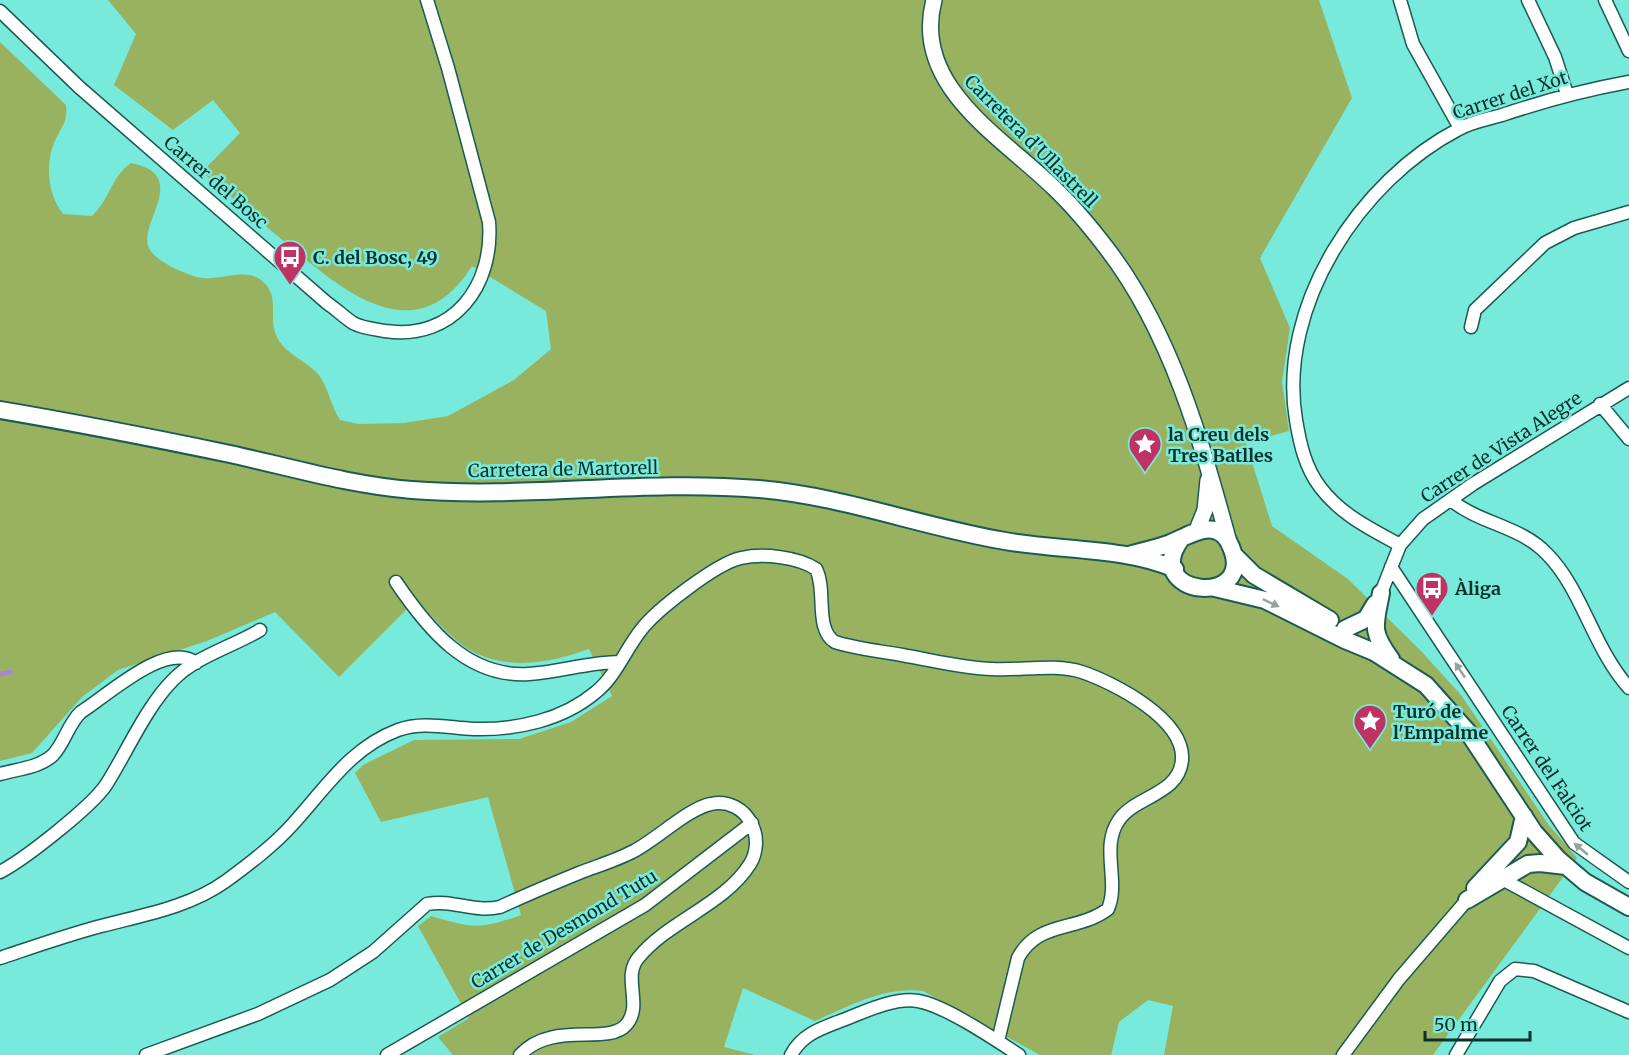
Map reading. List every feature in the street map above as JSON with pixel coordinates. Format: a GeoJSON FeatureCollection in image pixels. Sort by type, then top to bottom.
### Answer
{"type":"FeatureCollection","features":[{"type":"Feature","properties":{"kind":"main road","name":"Carretera de Martorell"},"geometry":{"type":"LineString","coordinates":[[0,410],[220,452],[361,485],[415,490],[695,486],[759,489],[843,502],[937,527],[1002,541],[1129,555],[1175,569],[1188,586],[1202,590],[1215,588],[1265,600],[1374,652],[1426,685],[1458,719],[1524,816],[1566,866],[1629,907]]}},
{"type":"Feature","properties":{"kind":"main road","name":"Carretera de Martorell"},"geometry":{"type":"LineString","coordinates":[[1129,555],[1181,539],[1197,530],[1213,530],[1231,548],[1245,568],[1271,586],[1345,628],[1374,652]]}},
{"type":"Feature","properties":{"kind":"main road"},"geometry":{"type":"LineString","coordinates":[[1175,569],[1175,550],[1181,539]]}},
{"type":"Feature","properties":{"kind":"main road"},"geometry":{"type":"LineString","coordinates":[[1215,588],[1230,574],[1231,548]]}},
{"type":"Feature","properties":{"kind":"main road"},"geometry":{"type":"LineString","coordinates":[[1345,628],[1366,620],[1381,593]]}},
{"type":"Feature","properties":{"kind":"main road"},"geometry":{"type":"LineString","coordinates":[[1381,593],[1374,624],[1375,635],[1395,664]]}},
{"type":"Feature","properties":{"kind":"main road"},"geometry":{"type":"LineString","coordinates":[[1497,875],[1518,842],[1524,816]]}},
{"type":"Feature","properties":{"kind":"main road"},"geometry":{"type":"LineString","coordinates":[[1467,900],[1478,884],[1527,864],[1566,866]]}},
{"type":"Feature","properties":{"kind":"street","name":"Carrer del Bosc"},"geometry":{"type":"LineString","coordinates":[[0,11],[79,87],[327,303],[354,323],[394,332],[433,325],[455,314],[482,279],[488,260],[490,240],[489,222],[451,78],[427,0]]}},
{"type":"Feature","properties":{"kind":"street","name":"Carretera d'Ullastrell"},"geometry":{"type":"LineString","coordinates":[[934,0],[932,43],[942,77],[981,124],[1055,189],[1113,258],[1137,293],[1156,330],[1208,462],[1231,548]]}},
{"type":"Feature","properties":{"kind":"street"},"geometry":{"type":"LineString","coordinates":[[1400,0],[1413,44],[1460,128]]}},
{"type":"Feature","properties":{"kind":"street"},"geometry":{"type":"LineString","coordinates":[[1528,0],[1555,57],[1567,94]]}},
{"type":"Feature","properties":{"kind":"street"},"geometry":{"type":"LineString","coordinates":[[1605,0],[1629,51]]}},
{"type":"Feature","properties":{"kind":"street","name":"Carrer del Xot"},"geometry":{"type":"LineString","coordinates":[[1400,545],[1349,516],[1332,502],[1305,461],[1292,398],[1295,351],[1302,318],[1320,275],[1365,208],[1386,182],[1410,160],[1460,128],[1567,94],[1629,82]]}},
{"type":"Feature","properties":{"kind":"street"},"geometry":{"type":"LineString","coordinates":[[1471,327],[1476,310],[1545,243],[1574,228],[1629,212]]}},
{"type":"Feature","properties":{"kind":"street","name":"Carrer de Vista Alegre"},"geometry":{"type":"LineString","coordinates":[[1381,593],[1400,545],[1423,519],[1600,404],[1629,388]]}},
{"type":"Feature","properties":{"kind":"street"},"geometry":{"type":"LineString","coordinates":[[1600,404],[1629,439]]}},
{"type":"Feature","properties":{"kind":"street","name":"Carretera d'Ullastrell"},"geometry":{"type":"LineString","coordinates":[[1197,530],[1209,491],[1208,462]]}},
{"type":"Feature","properties":{"kind":"street"},"geometry":{"type":"LineString","coordinates":[[1451,500],[1464,511],[1521,535],[1547,554],[1560,569],[1601,650],[1629,688]]}},
{"type":"Feature","properties":{"kind":"street"},"geometry":{"type":"LineString","coordinates":[[0,958],[177,905],[224,882],[293,825],[345,763],[389,734],[418,726],[500,728],[543,720],[572,708],[597,691],[620,662],[642,628],[681,594],[731,562],[741,558],[766,557],[803,563],[816,569],[822,587],[825,631],[828,638],[835,642],[990,669],[1082,672],[1125,690],[1162,719],[1181,750],[1179,772],[1165,789],[1129,809],[1116,823],[1110,844],[1112,885],[1108,909],[1091,919],[1042,933],[1024,946],[1018,958],[998,1041]]}},
{"type":"Feature","properties":{"kind":"street","name":"Carrer del Falciot"},"geometry":{"type":"LineString","coordinates":[[1391,567],[1574,843],[1629,882]]}},
{"type":"Feature","properties":{"kind":"street"},"geometry":{"type":"LineString","coordinates":[[396,582],[423,622],[437,636],[483,666],[528,674],[602,662],[620,662]]}},
{"type":"Feature","properties":{"kind":"street"},"geometry":{"type":"LineString","coordinates":[[0,872],[29,853],[93,801],[105,787],[170,682],[196,663],[260,630]]}},
{"type":"Feature","properties":{"kind":"street"},"geometry":{"type":"LineString","coordinates":[[0,774],[45,760],[54,754],[74,719],[140,670],[178,656],[189,657],[196,663]]}},
{"type":"Feature","properties":{"kind":"street"},"geometry":{"type":"LineString","coordinates":[[146,1055],[258,1014],[330,980],[373,952],[428,903],[438,902],[483,911],[500,907],[633,852],[694,811],[710,804],[732,805],[741,810],[752,823],[756,852],[742,875],[725,891],[681,922],[638,957],[632,975],[633,1013],[626,1025],[620,1030],[604,1034],[545,1038],[520,1055]]}},
{"type":"Feature","properties":{"kind":"street","name":"Carrer de Desmond Tutu"},"geometry":{"type":"LineString","coordinates":[[387,1055],[645,905],[752,823]]}},
{"type":"Feature","properties":{"kind":"street"},"geometry":{"type":"LineString","coordinates":[[1497,875],[1629,948]]}},
{"type":"Feature","properties":{"kind":"street"},"geometry":{"type":"LineString","coordinates":[[1343,1055],[1399,979],[1467,900]]}},
{"type":"Feature","properties":{"kind":"street"},"geometry":{"type":"LineString","coordinates":[[1456,1055],[1500,981],[1515,969],[1534,971],[1629,1012]]}},
{"type":"Feature","properties":{"kind":"street"},"geometry":{"type":"LineString","coordinates":[[791,1055],[799,1041],[814,1032],[865,1012],[909,1001],[929,1005],[998,1041],[1019,1055]]}},
{"type":"Feature","properties":{"kind":"green space"},"geometry":{"type":"Polygon","coordinates":[[[108,0],[1319,0],[1352,98],[1260,258],[1290,328],[1282,382],[1289,431],[1246,443],[1272,526],[1348,579],[1421,651],[1461,695],[1548,824],[1577,858],[1433,1055],[1164,1055],[1173,1006],[1148,1000],[1119,1022],[1111,1055],[1040,1055],[923,991],[895,991],[881,994],[815,1021],[743,988],[724,1047],[755,1055],[453,1055],[438,1037],[469,1018],[418,926],[431,916],[476,926],[521,915],[488,797],[381,822],[355,773],[363,765],[414,740],[519,739],[571,722],[612,696],[589,649],[538,662],[503,662],[487,658],[471,651],[456,640],[416,600],[339,677],[275,612],[207,641],[118,670],[82,697],[32,753],[0,761],[0,42],[66,105],[65,121],[51,152],[49,171],[51,189],[63,214],[92,216],[103,203],[119,175],[131,163],[149,169],[158,178],[160,189],[147,238],[152,253],[173,268],[197,277],[248,275],[261,280],[271,292],[276,335],[284,347],[319,375],[340,420],[358,424],[404,423],[448,416],[514,380],[551,349],[546,311],[472,266],[450,292],[427,307],[403,310],[379,306],[355,294],[308,261],[202,172],[240,133],[213,100],[173,130],[114,85],[136,34],[108,0]]]}},
{"type":"Feature","properties":{"kind":"waterway"},"geometry":{"type":"LineString","coordinates":[[0,674],[11,672]]}},
{"type":"Feature","properties":{"kind":"place","name":"C. del Bosc, 49"},"geometry":{"type":"Point","coordinates":[290,286]}},
{"type":"Feature","properties":{"kind":"place","name":"la Creu dels Tres Batlles"},"geometry":{"type":"Point","coordinates":[1145,473]}},
{"type":"Feature","properties":{"kind":"place","name":"Àliga"},"geometry":{"type":"Point","coordinates":[1432,617]}},
{"type":"Feature","properties":{"kind":"place","name":"Turó de l'Empalme"},"geometry":{"type":"Point","coordinates":[1370,750]}}]}
